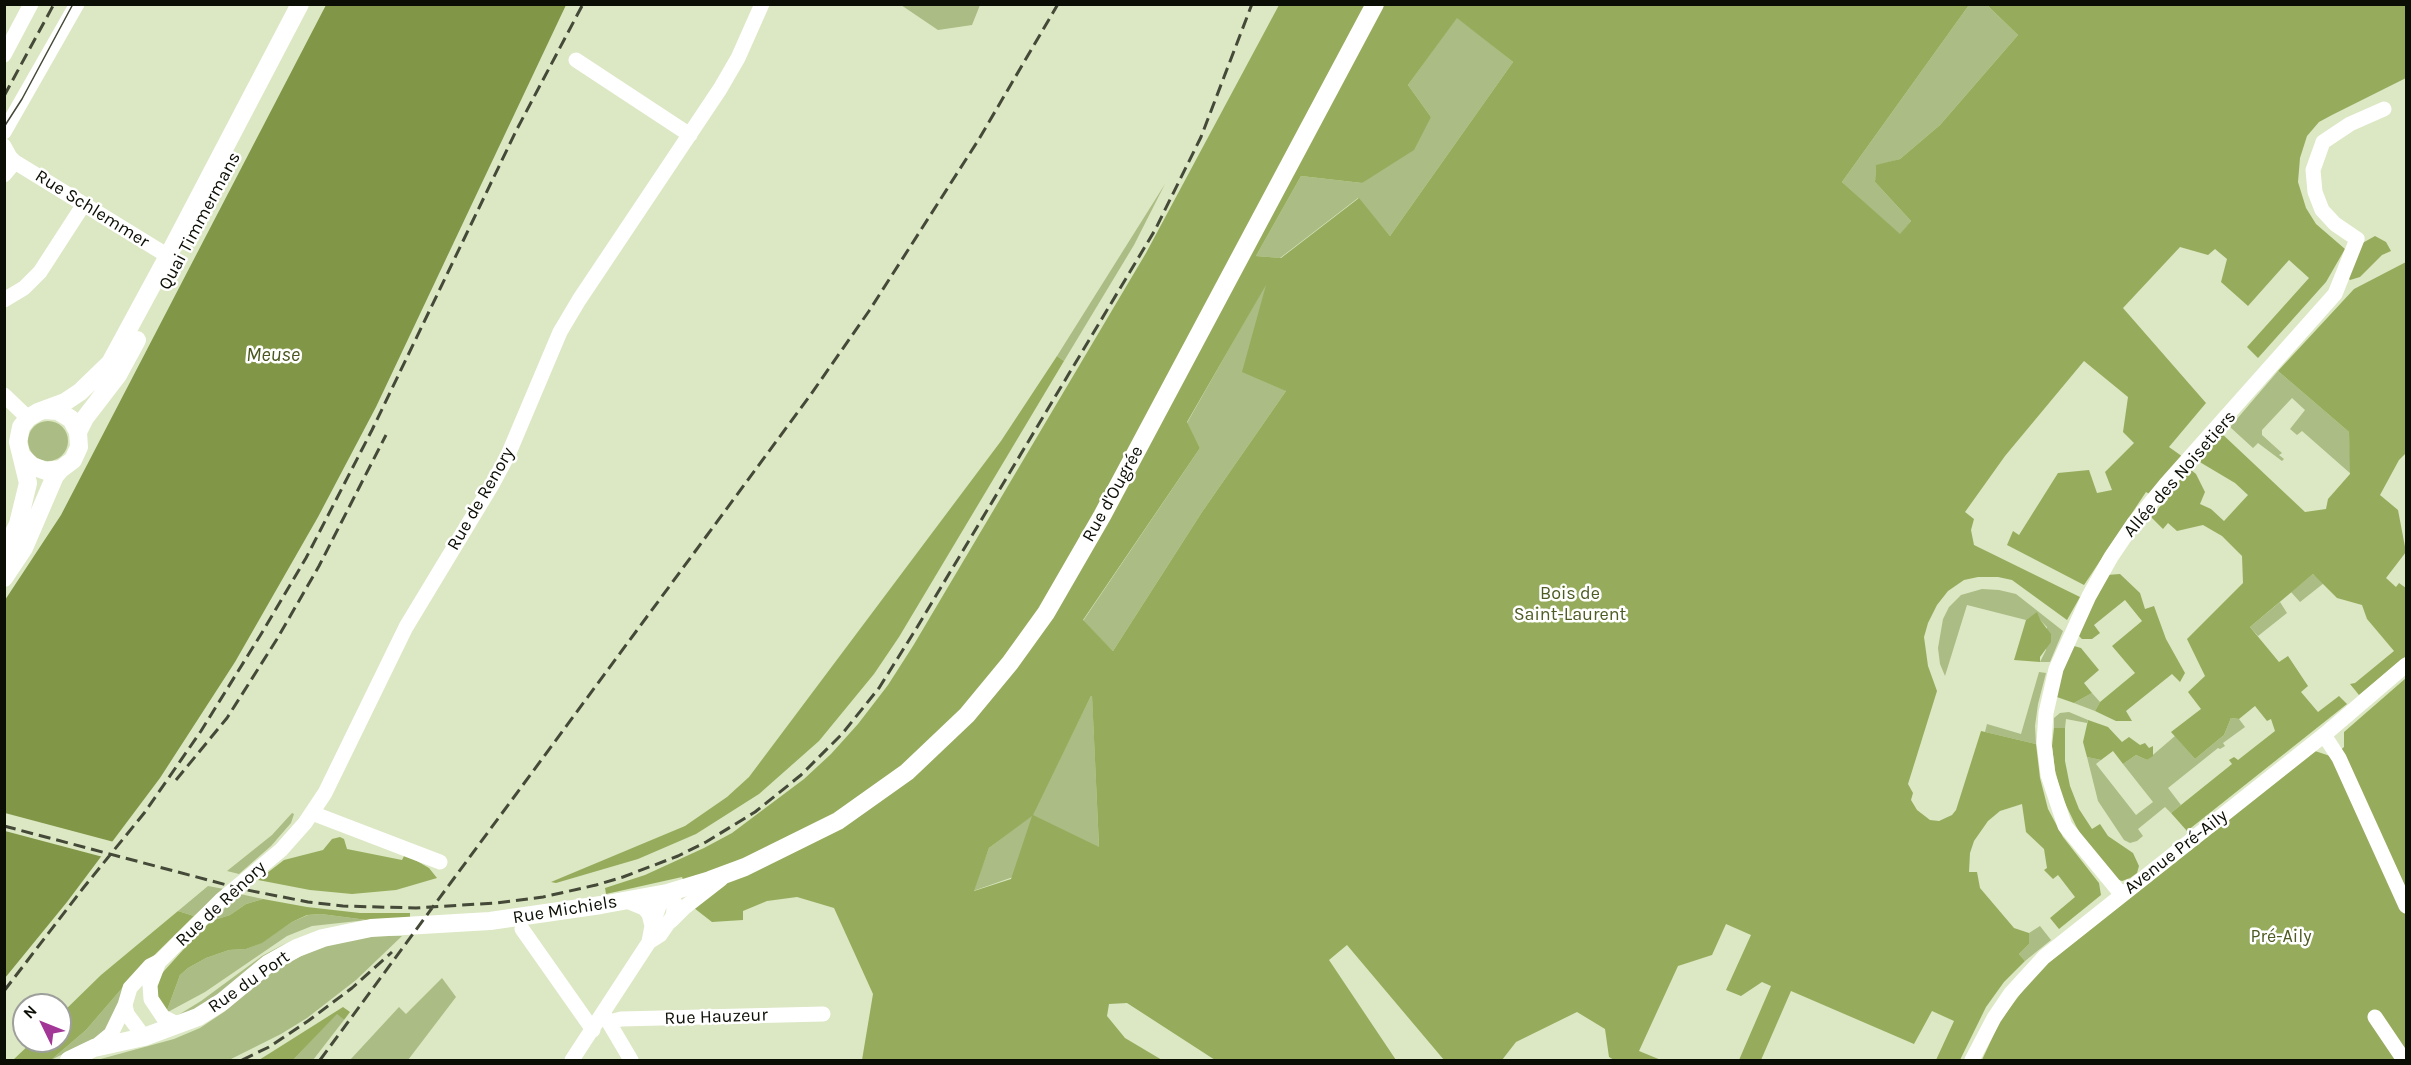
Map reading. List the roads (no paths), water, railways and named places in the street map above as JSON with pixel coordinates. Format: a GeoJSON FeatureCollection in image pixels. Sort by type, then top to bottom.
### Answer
{"type":"FeatureCollection","features":[{"type":"Feature","properties":{"kind":"main road","name":"Quai Timmermans"},"geometry":{"type":"LineString","coordinates":[[36,414],[65,402],[80,392],[110,363],[300,4]]}},
{"type":"Feature","properties":{"kind":"main road","name":"Quai Timmermans"},"geometry":{"type":"LineString","coordinates":[[78,432],[85,418],[123,364],[313,4]]}},
{"type":"Feature","properties":{"kind":"main road","name":"Rue d'Ougrée"},"geometry":{"type":"LineString","coordinates":[[667,893],[728,874],[838,821],[885,789],[928,754],[967,716],[1028,639],[1102,516],[1375,4]]}},
{"type":"Feature","properties":{"kind":"main road"},"geometry":{"type":"LineString","coordinates":[[4,553],[26,501],[28,483],[18,442],[21,427],[36,414],[58,411],[71,419],[78,432],[79,447],[73,460],[55,476],[24,548],[4,578]]}},
{"type":"Feature","properties":{"kind":"main road"},"geometry":{"type":"LineString","coordinates":[[22,456],[32,466],[46,471],[61,469]]}},
{"type":"Feature","properties":{"kind":"main road","name":"Rue Michiels"},"geometry":{"type":"LineString","coordinates":[[462,923],[601,905],[667,893]]}},
{"type":"Feature","properties":{"kind":"main road","name":"Rue du Port"},"geometry":{"type":"LineString","coordinates":[[69,1060],[94,1048],[179,1025],[212,1009],[268,964],[283,955],[324,938],[371,928],[462,923]]}},
{"type":"Feature","properties":{"kind":"street"},"geometry":{"type":"LineString","coordinates":[[4,55],[31,4]]}},
{"type":"Feature","properties":{"kind":"street"},"geometry":{"type":"LineString","coordinates":[[4,132],[77,4]]}},
{"type":"Feature","properties":{"kind":"street","name":"Rue de Renory"},"geometry":{"type":"LineString","coordinates":[[148,1035],[158,1023],[157,1010],[150,991],[152,977],[160,961],[221,900],[281,850],[312,813],[336,774],[406,627],[504,462],[560,332],[738,58],[762,4]]}},
{"type":"Feature","properties":{"kind":"street"},"geometry":{"type":"LineString","coordinates":[[576,60],[690,135]]}},
{"type":"Feature","properties":{"kind":"street","name":"Allée des Noisetiers"},"geometry":{"type":"LineString","coordinates":[[2122,895],[2065,826],[2048,775],[2044,743],[2046,713],[2056,669],[2089,596],[2134,523],[2335,294],[2357,239],[2335,224],[2322,210],[2315,192],[2313,170],[2323,142],[2350,124],[2384,109]]}},
{"type":"Feature","properties":{"kind":"street"},"geometry":{"type":"LineString","coordinates":[[4,146],[15,162],[4,175]]}},
{"type":"Feature","properties":{"kind":"street","name":"Rue Schlemmer"},"geometry":{"type":"LineString","coordinates":[[15,162],[168,256]]}},
{"type":"Feature","properties":{"kind":"street"},"geometry":{"type":"LineString","coordinates":[[4,300],[24,288],[40,273],[84,204]]}},
{"type":"Feature","properties":{"kind":"street"},"geometry":{"type":"LineString","coordinates":[[4,395],[36,414]]}},
{"type":"Feature","properties":{"kind":"street","name":"Avenue Pré-Aily"},"geometry":{"type":"LineString","coordinates":[[1972,1060],[1994,1018],[2044,957],[2324,735],[2406,665]]}},
{"type":"Feature","properties":{"kind":"street"},"geometry":{"type":"LineString","coordinates":[[2324,735],[2339,758],[2406,906]]}},
{"type":"Feature","properties":{"kind":"street"},"geometry":{"type":"LineString","coordinates":[[312,813],[440,862]]}},
{"type":"Feature","properties":{"kind":"street","name":"Rue d'Ougrée"},"geometry":{"type":"LineString","coordinates":[[649,942],[660,934],[684,907],[728,874]]}},
{"type":"Feature","properties":{"kind":"street"},"geometry":{"type":"LineString","coordinates":[[667,893],[675,903],[669,923]]}},
{"type":"Feature","properties":{"kind":"street","name":"Rue d'Ougrée"},"geometry":{"type":"LineString","coordinates":[[572,1060],[593,1030],[607,1018],[649,942],[659,906],[667,893]]}},
{"type":"Feature","properties":{"kind":"street"},"geometry":{"type":"LineString","coordinates":[[627,901],[644,908],[649,914],[652,926]]}},
{"type":"Feature","properties":{"kind":"street"},"geometry":{"type":"LineString","coordinates":[[522,929],[593,1030]]}},
{"type":"Feature","properties":{"kind":"street","name":"Rue de Renory"},"geometry":{"type":"LineString","coordinates":[[94,1048],[111,1034],[125,1005],[130,988],[150,966],[160,961]]}},
{"type":"Feature","properties":{"kind":"street"},"geometry":{"type":"LineString","coordinates":[[125,1005],[129,1018],[148,1035]]}},
{"type":"Feature","properties":{"kind":"street"},"geometry":{"type":"LineString","coordinates":[[157,1010],[163,1017],[179,1025]]}},
{"type":"Feature","properties":{"kind":"street","name":"Rue Hauzeur"},"geometry":{"type":"LineString","coordinates":[[607,1018],[823,1014]]}},
{"type":"Feature","properties":{"kind":"street"},"geometry":{"type":"LineString","coordinates":[[2375,1017],[2404,1060]]}},
{"type":"Feature","properties":{"kind":"street"},"geometry":{"type":"LineString","coordinates":[[607,1018],[631,1060]]}},
{"type":"Feature","properties":{"kind":"water","name":"Meuse"},"geometry":{"type":"Polygon","coordinates":[[[326,5],[566,5],[376,407],[318,517],[235,662],[160,778],[67,902],[5,978],[5,600],[61,515],[326,5]]]}},
{"type":"Feature","properties":{"kind":"tram line"},"geometry":{"type":"LineString","coordinates":[[4,127],[22,99],[73,4]]}},
{"type":"Feature","properties":{"kind":"railway"},"geometry":{"type":"LineString","coordinates":[[4,96],[54,4]]}},
{"type":"Feature","properties":{"kind":"railway"},"geometry":{"type":"LineString","coordinates":[[4,991],[145,812],[201,731],[306,558],[372,430],[516,131],[583,4]]}},
{"type":"Feature","properties":{"kind":"railway"},"geometry":{"type":"LineString","coordinates":[[320,1060],[809,397],[869,311],[979,139],[1058,4]]}},
{"type":"Feature","properties":{"kind":"railway"},"geometry":{"type":"LineString","coordinates":[[4,826],[242,889],[308,902],[343,906],[416,908],[496,903],[543,897],[596,885],[678,856],[755,812],[801,775],[842,734],[879,688],[916,629],[1155,230],[1201,137],[1252,4]]}},
{"type":"Feature","properties":{"kind":"railway"},"geometry":{"type":"LineString","coordinates":[[176,780],[227,718],[277,639],[319,566],[386,435]]}},
{"type":"Feature","properties":{"kind":"railway"},"geometry":{"type":"LineString","coordinates":[[242,1060],[269,1047],[308,1021],[352,988],[392,952]]}},
{"type":"Feature","properties":{"kind":"park label","name":"Bois de Saint-Laurent"},"geometry":{"type":"Point","coordinates":[1570,604]}},
{"type":"Feature","properties":{"kind":"park label","name":"Pré-Aily"},"geometry":{"type":"Point","coordinates":[2281,937]}}]}
